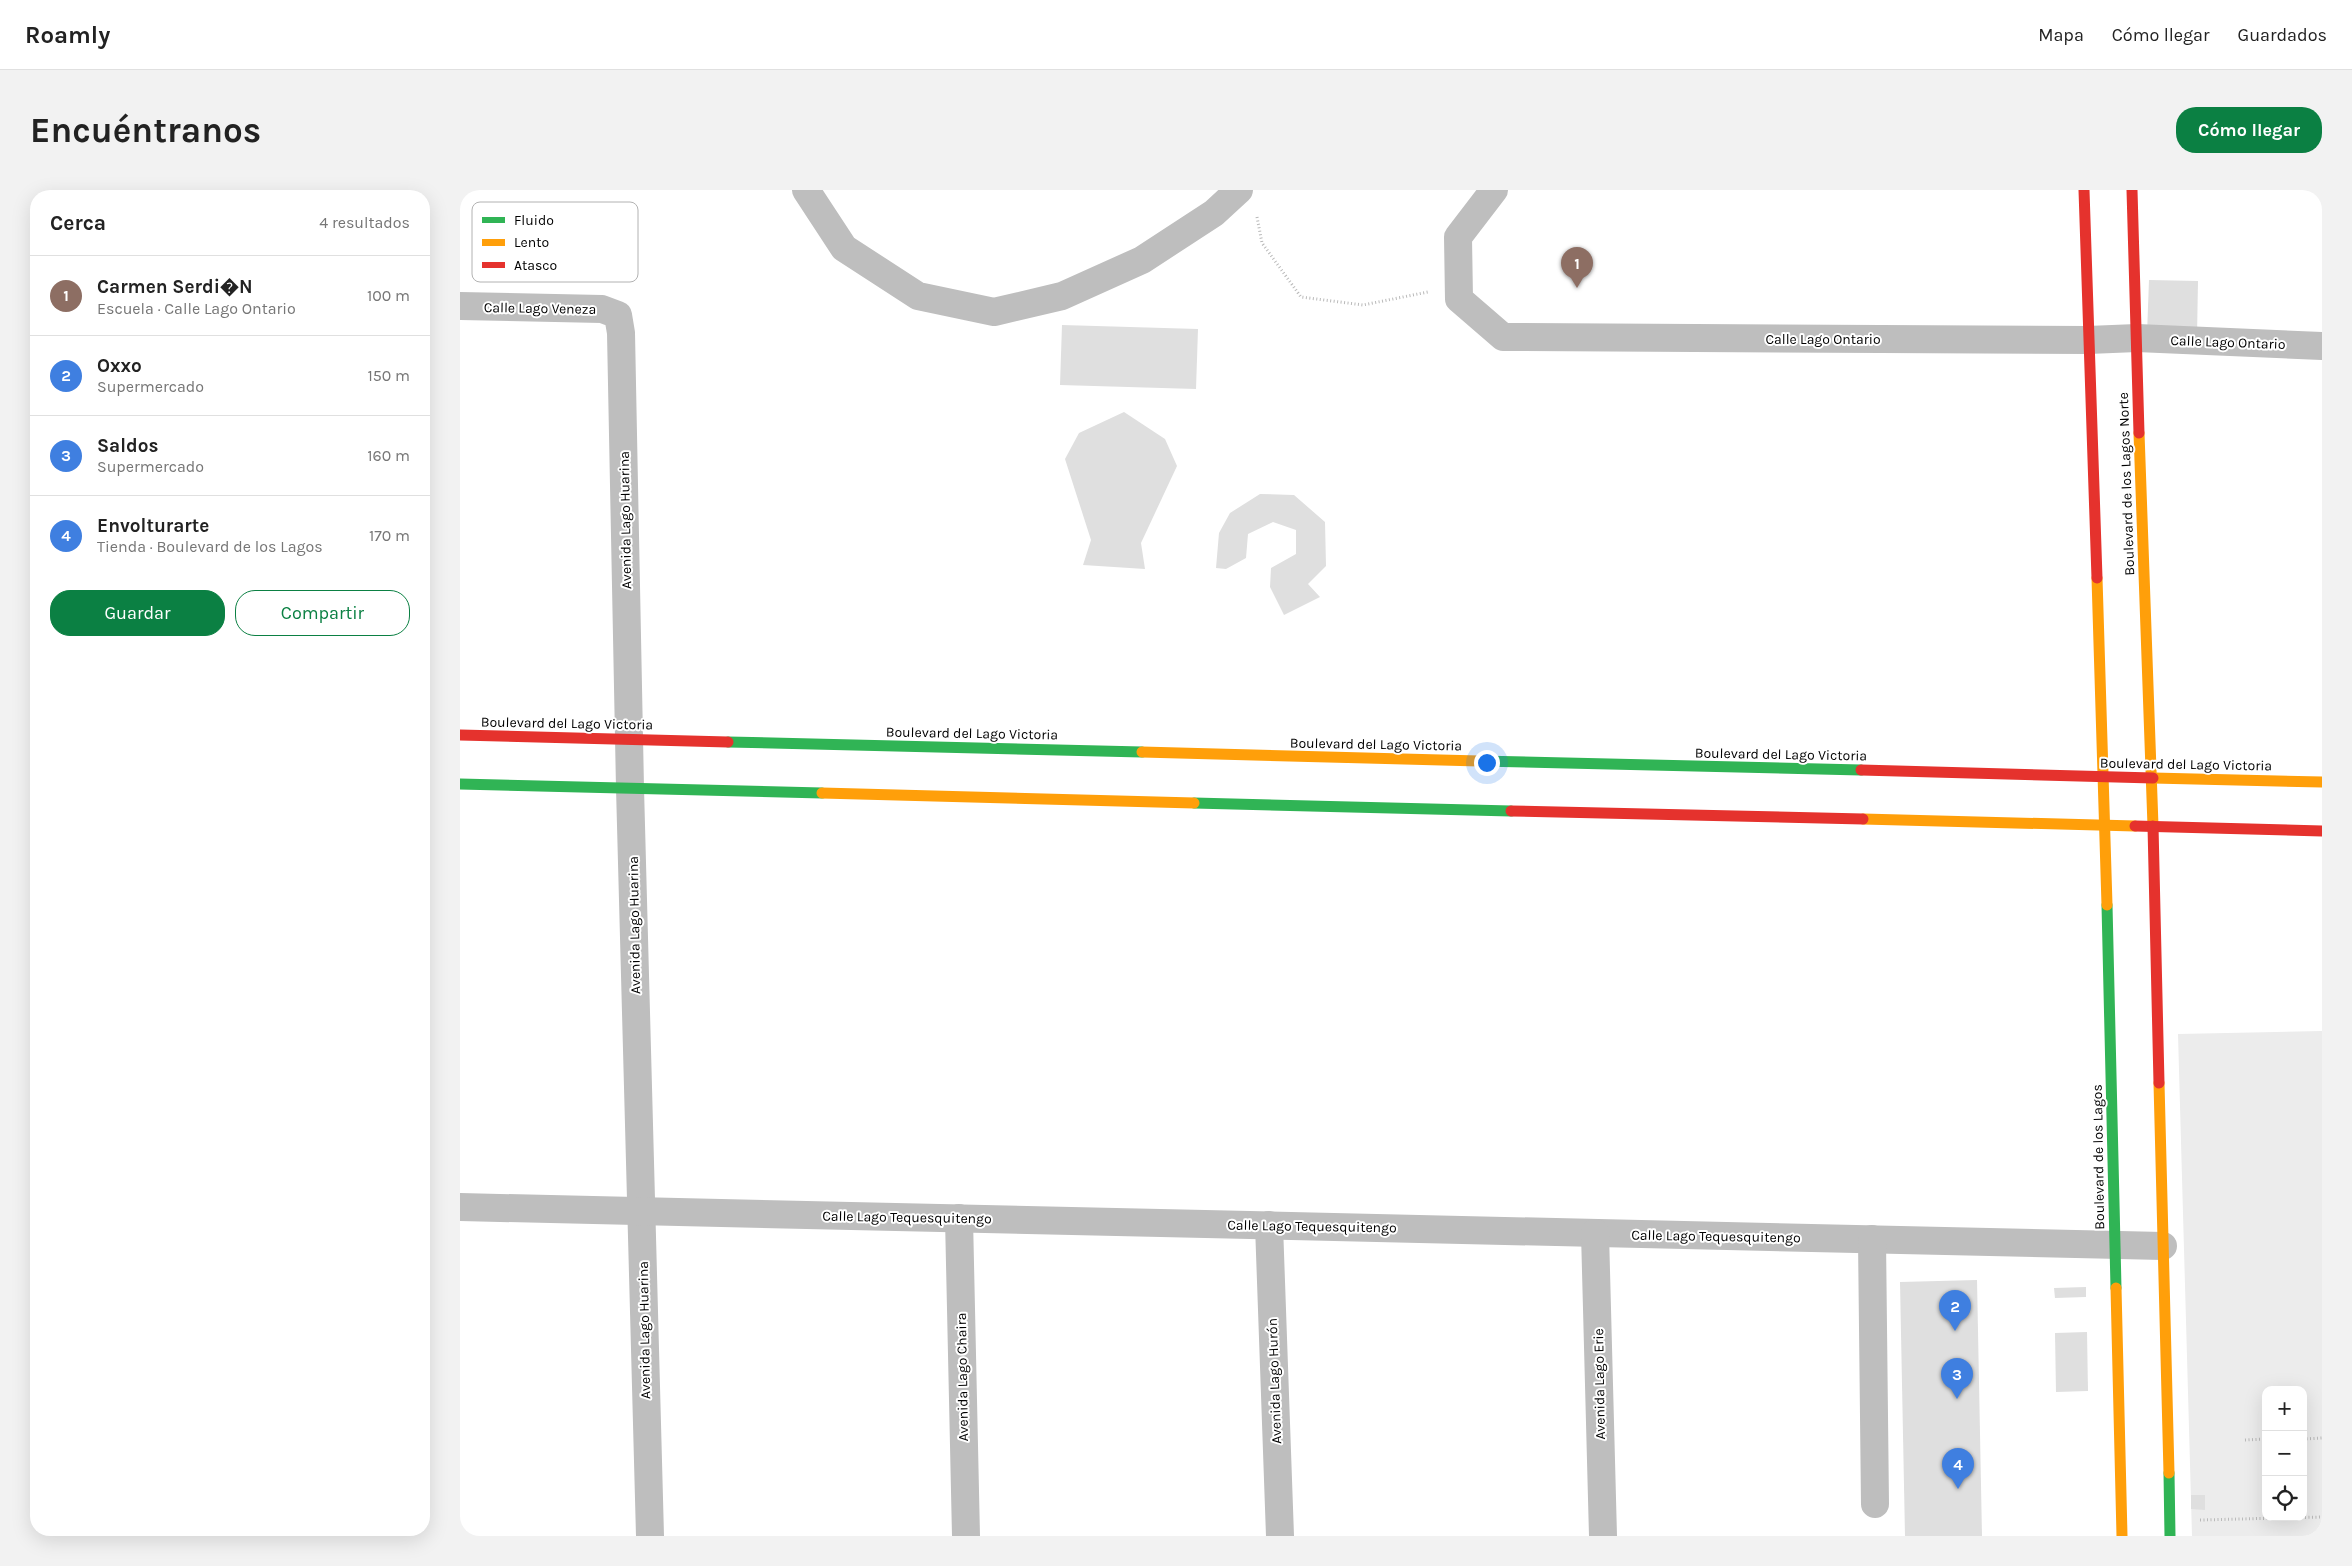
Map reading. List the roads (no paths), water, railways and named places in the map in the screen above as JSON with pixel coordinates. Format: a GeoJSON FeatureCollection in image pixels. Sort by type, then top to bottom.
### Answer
{"type":"FeatureCollection","features":[{"type":"Feature","properties":{"kind":"main road"},"geometry":{"type":"LineString","coordinates":[[2084,190],[2103,778]]}},
{"type":"Feature","properties":{"kind":"main road","name":"Boulevard de los Lagos Norte"},"geometry":{"type":"LineString","coordinates":[[2132,190],[2148,722],[2152,778]]}},
{"type":"Feature","properties":{"kind":"main road","name":"Boulevard del Lago Victoria"},"geometry":{"type":"LineString","coordinates":[[460,735],[2103,778],[2322,782]]}},
{"type":"Feature","properties":{"kind":"main road","name":"Boulevard de los Lagos"},"geometry":{"type":"LineString","coordinates":[[2103,778],[2122,1536]]}},
{"type":"Feature","properties":{"kind":"main road"},"geometry":{"type":"LineString","coordinates":[[2152,778],[2170,1536]]}},
{"type":"Feature","properties":{"kind":"main road"},"geometry":{"type":"LineString","coordinates":[[460,784],[2105,824],[2322,831]]}},
{"type":"Feature","properties":{"kind":"street"},"geometry":{"type":"LineString","coordinates":[[806,190],[844,248],[901,285],[918,296],[994,312],[1062,296],[1142,260],[1214,213],[1247,199]]}},
{"type":"Feature","properties":{"kind":"street","name":"Calle Lago Ontario"},"geometry":{"type":"LineString","coordinates":[[1494,190],[1458,236],[1459,299],[1503,337],[2088,340],[2137,338],[2322,346]]}},
{"type":"Feature","properties":{"kind":"street","name":"Calle Lago Veneza"},"geometry":{"type":"LineString","coordinates":[[460,306],[602,309],[618,315]]}},
{"type":"Feature","properties":{"kind":"street","name":"Avenida Lago Huarina"},"geometry":{"type":"LineString","coordinates":[[618,315],[621,332],[630,788],[650,1536]]}},
{"type":"Feature","properties":{"kind":"street","name":"Calle Lago Tequesquitengo"},"geometry":{"type":"LineString","coordinates":[[460,1206],[2163,1246]]}},
{"type":"Feature","properties":{"kind":"street","name":"Avenida Lago Chaira"},"geometry":{"type":"LineString","coordinates":[[959,1218],[966,1536]]}},
{"type":"Feature","properties":{"kind":"street","name":"Avenida Lago Hurón"},"geometry":{"type":"LineString","coordinates":[[1269,1225],[1280,1536]]}},
{"type":"Feature","properties":{"kind":"street","name":"Avenida Lago Erie"},"geometry":{"type":"LineString","coordinates":[[1595,1233],[1603,1536]]}},
{"type":"Feature","properties":{"kind":"street"},"geometry":{"type":"LineString","coordinates":[[1872,1239],[1875,1504]]}},
{"type":"Feature","properties":{"kind":"place","name":"Carmen Serdi�N"},"geometry":{"type":"Point","coordinates":[1577,288]}},
{"type":"Feature","properties":{"kind":"place","name":"Oxxo"},"geometry":{"type":"Point","coordinates":[1955,1331]}},
{"type":"Feature","properties":{"kind":"place","name":"Saldos"},"geometry":{"type":"Point","coordinates":[1957,1399]}},
{"type":"Feature","properties":{"kind":"place","name":"Envolturarte"},"geometry":{"type":"Point","coordinates":[1958,1489]}}]}
